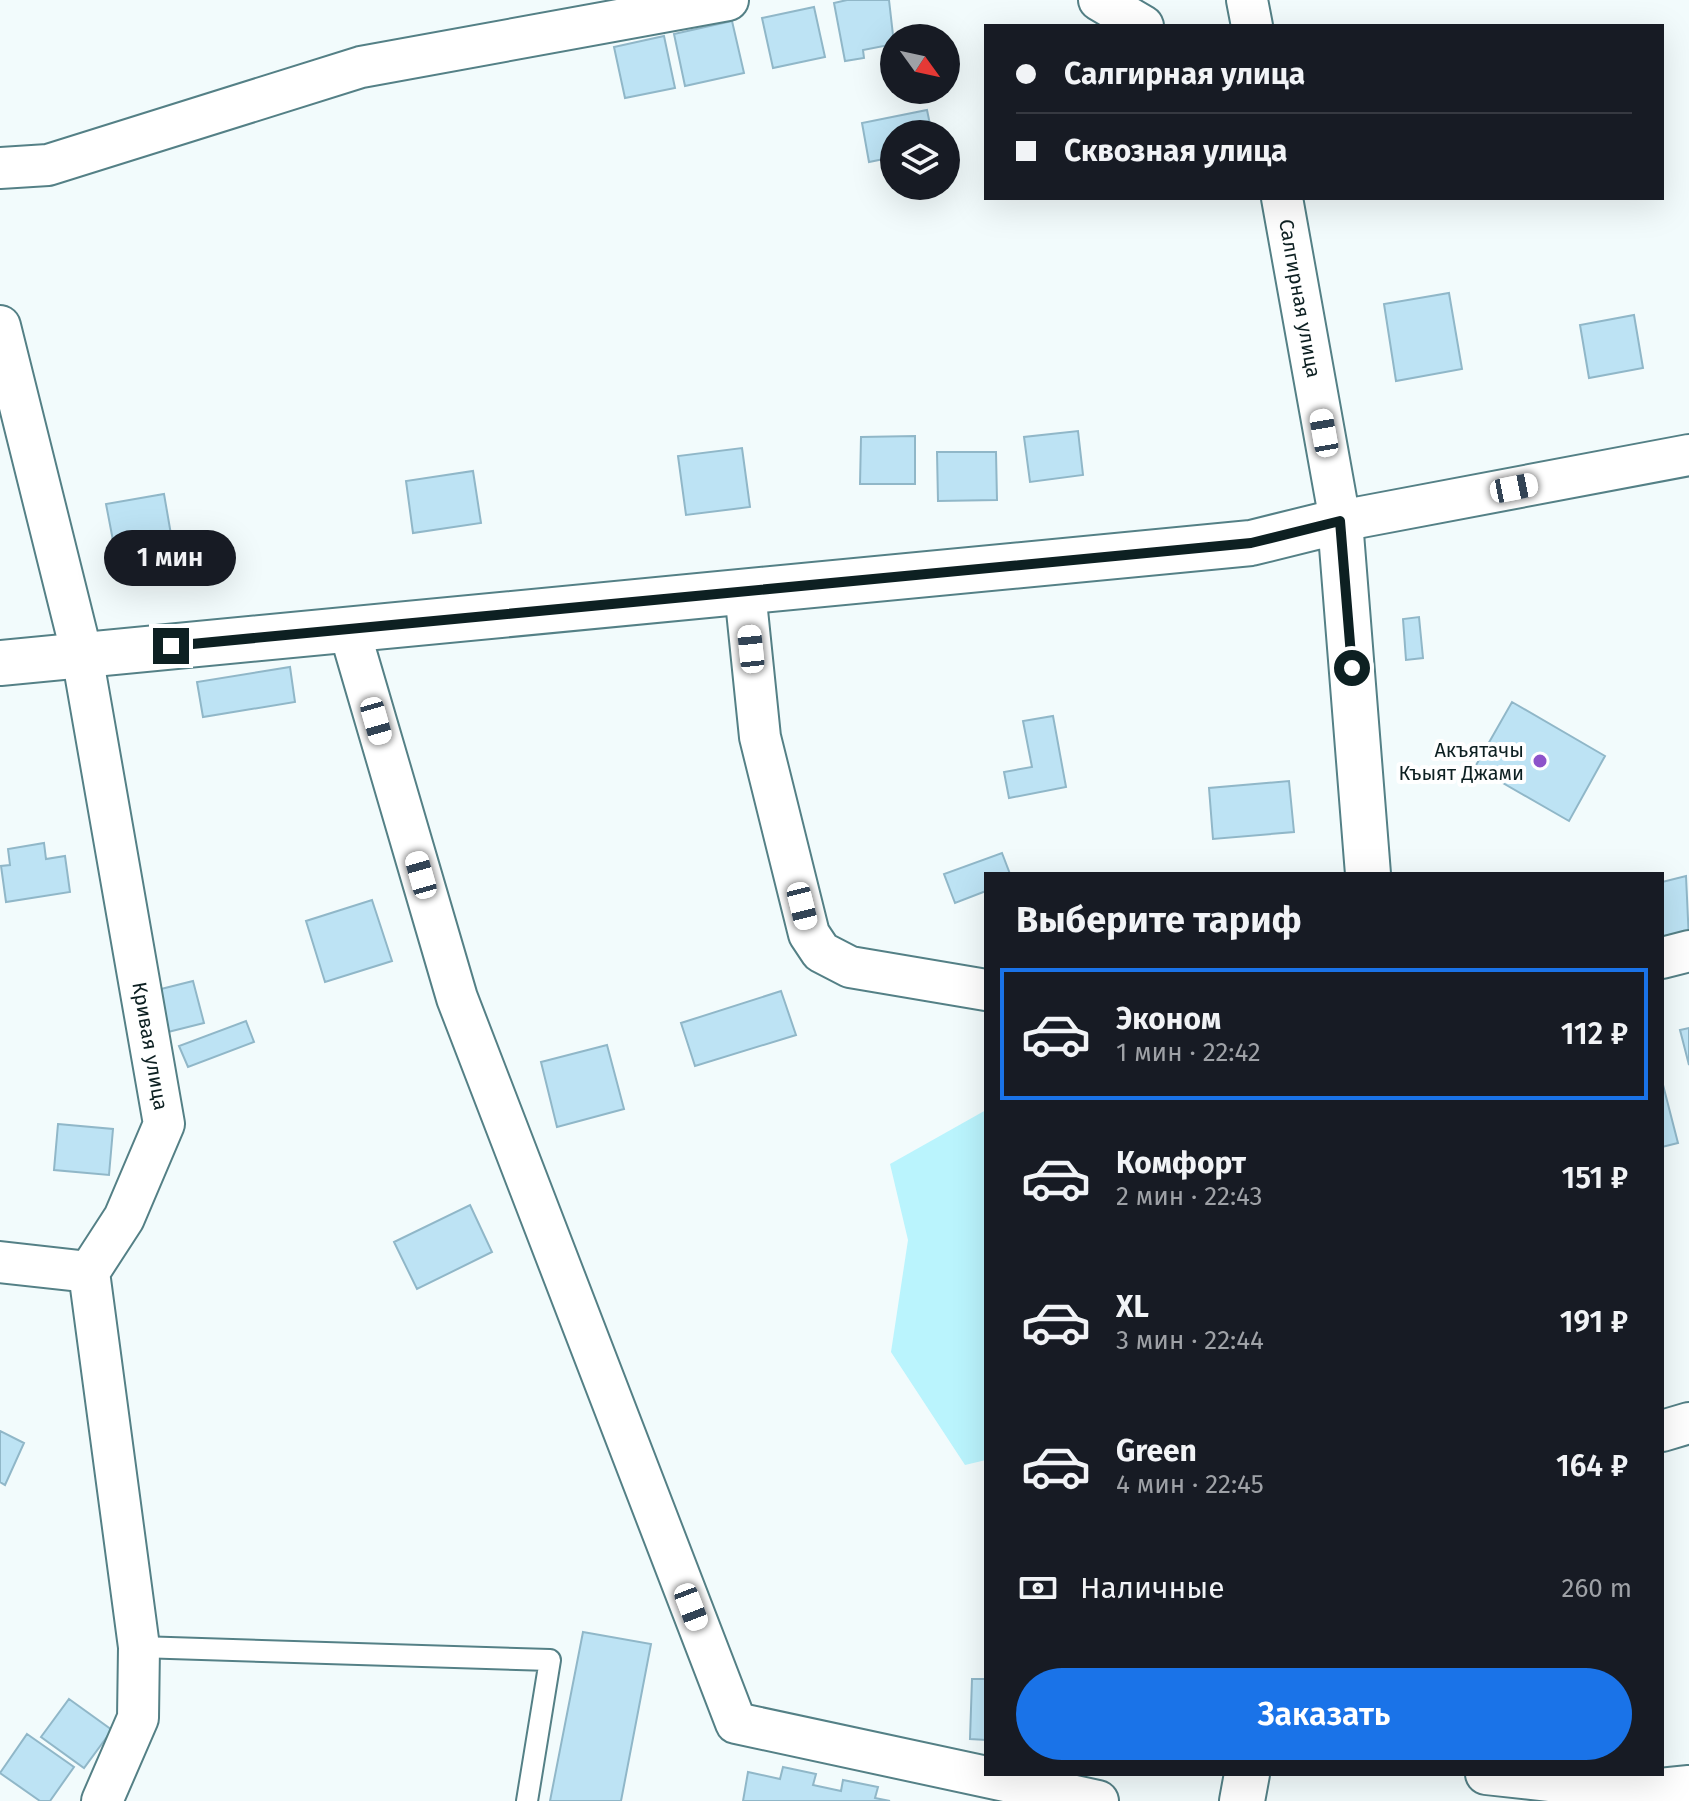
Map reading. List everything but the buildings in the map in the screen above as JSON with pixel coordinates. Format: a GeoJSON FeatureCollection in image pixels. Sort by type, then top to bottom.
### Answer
{"type":"FeatureCollection","features":[{"type":"Feature","properties":{"kind":"main road"},"geometry":{"type":"LineString","coordinates":[[0,663],[1251,543],[1340,521]]}},
{"type":"Feature","properties":{"kind":"main road","name":"Салгирная улица"},"geometry":{"type":"LineString","coordinates":[[1340,521],[1368,872]]}},
{"type":"Feature","properties":{"kind":"main road"},"geometry":{"type":"LineString","coordinates":[[1242,1801],[1247,1776]]}},
{"type":"Feature","properties":{"kind":"street"},"geometry":{"type":"LineString","coordinates":[[0,168],[48,165],[361,67],[728,0]]}},
{"type":"Feature","properties":{"kind":"street"},"geometry":{"type":"LineString","coordinates":[[1099,0],[1140,24]]}},
{"type":"Feature","properties":{"kind":"street"},"geometry":{"type":"LineString","coordinates":[[1247,0],[1252,24]]}},
{"type":"Feature","properties":{"kind":"street","name":"Салгирная улица"},"geometry":{"type":"LineString","coordinates":[[1282,200],[1340,521]]}},
{"type":"Feature","properties":{"kind":"street","name":"Кривая улица"},"geometry":{"type":"LineString","coordinates":[[0,326],[82,655],[164,1124],[124,1218],[89,1272]]}},
{"type":"Feature","properties":{"kind":"street"},"geometry":{"type":"LineString","coordinates":[[1340,521],[1689,455]]}},
{"type":"Feature","properties":{"kind":"street"},"geometry":{"type":"LineString","coordinates":[[745,591],[760,737],[809,934],[821,952],[850,967],[984,990]]}},
{"type":"Feature","properties":{"kind":"street"},"geometry":{"type":"LineString","coordinates":[[349,629],[457,998],[736,1723],[1098,1801]]}},
{"type":"Feature","properties":{"kind":"street"},"geometry":{"type":"LineString","coordinates":[[1664,957],[1689,951]]}},
{"type":"Feature","properties":{"kind":"street"},"geometry":{"type":"LineString","coordinates":[[0,1262],[89,1272],[139,1647],[138,1718],[102,1801]]}},
{"type":"Feature","properties":{"kind":"street"},"geometry":{"type":"LineString","coordinates":[[1664,1430],[1689,1423]]}},
{"type":"Feature","properties":{"kind":"street"},"geometry":{"type":"LineString","coordinates":[[1504,1776],[1640,1791],[1689,1786]]}},
{"type":"Feature","properties":{"kind":"lane"},"geometry":{"type":"LineString","coordinates":[[139,1647],[550,1660],[527,1801]]}},
{"type":"Feature","properties":{"kind":"shaded area"},"geometry":{"type":"Polygon","coordinates":[[[984,1111],[984,1460],[965,1465],[891,1352],[908,1240],[890,1164],[984,1111]]]}},
{"type":"Feature","properties":{"kind":"place","name":"Акъятачы Къыят Джами"},"geometry":{"type":"Point","coordinates":[1540,761]}},
{"type":"Feature","properties":{"kind":"route"},"geometry":{"type":"LineString","coordinates":[[171,646],[1251,543],[1340,521],[1352,668]]}}]}
